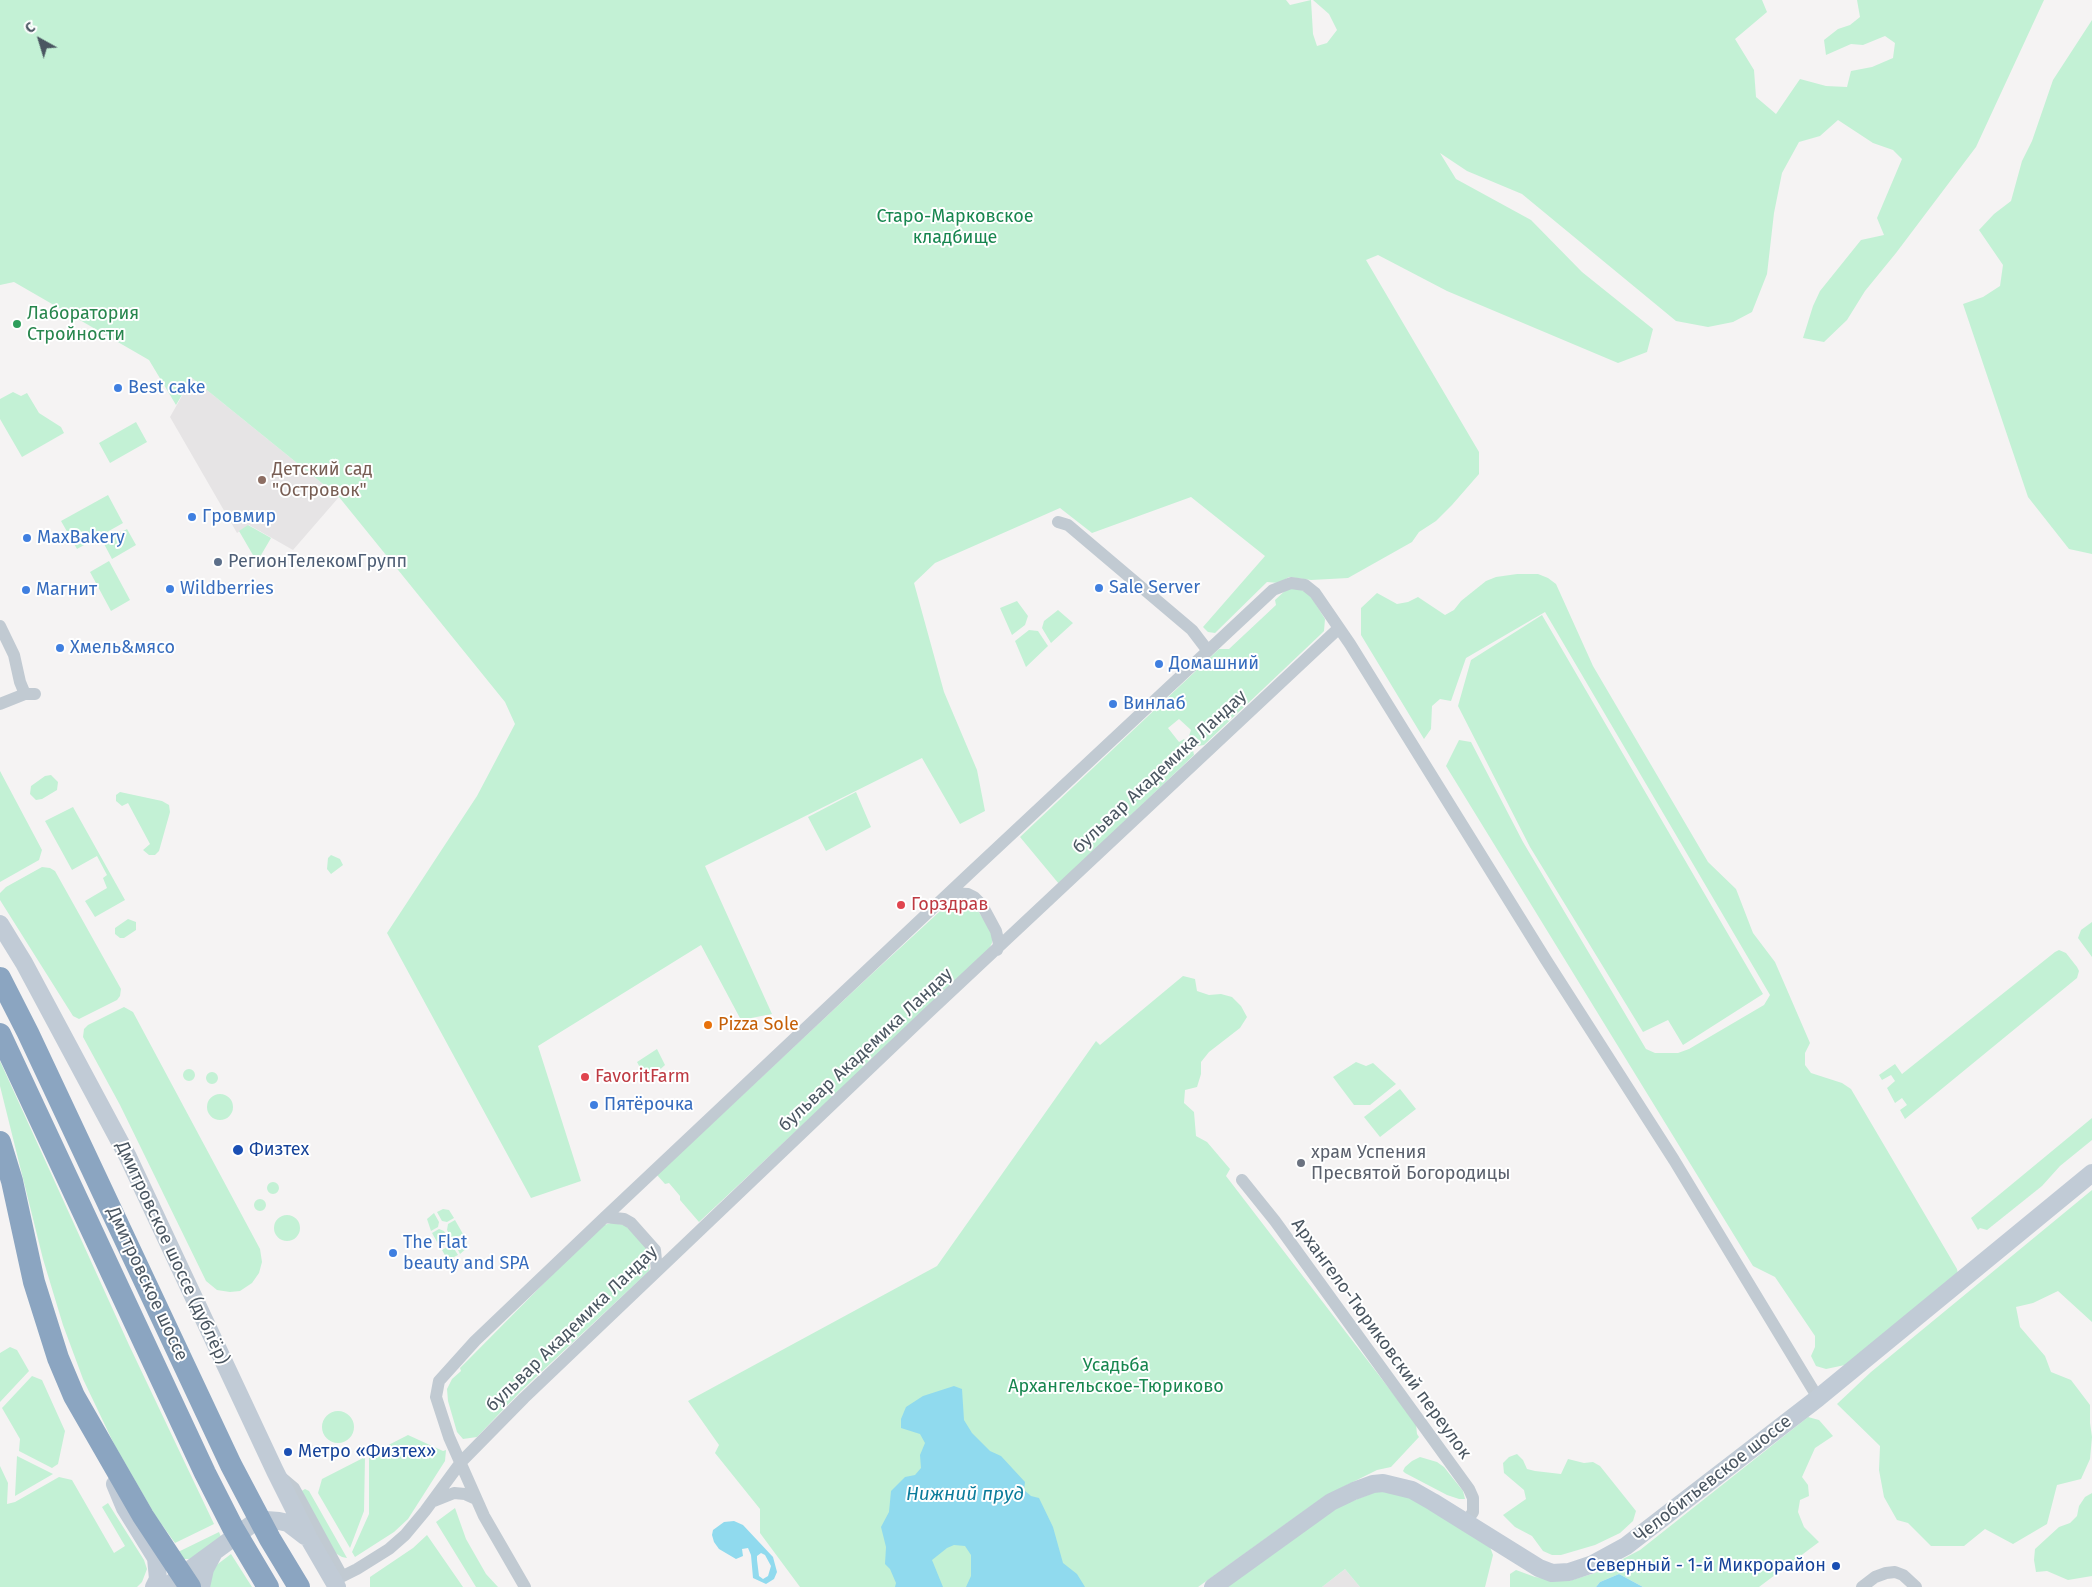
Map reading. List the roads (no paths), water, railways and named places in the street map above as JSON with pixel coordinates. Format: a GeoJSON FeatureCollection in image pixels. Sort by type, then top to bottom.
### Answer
{"type":"FeatureCollection","features":[{"type":"Feature","properties":{"kind":"highway","name":"Дмитровское шоссе"},"geometry":{"type":"LineString","coordinates":[[0,978],[33,1041],[255,1513],[299,1587]]}},
{"type":"Feature","properties":{"kind":"highway","name":"Дмитровское шоссе"},"geometry":{"type":"LineString","coordinates":[[0,1034],[184,1428],[233,1528],[268,1587]]}},
{"type":"Feature","properties":{"kind":"highway"},"geometry":{"type":"LineString","coordinates":[[0,1142],[12,1181],[34,1282],[58,1358],[71,1388],[179,1583]]}},
{"type":"Feature","properties":{"kind":"street"},"geometry":{"type":"LineString","coordinates":[[1058,522],[1068,525],[1192,630],[1208,651]]}},
{"type":"Feature","properties":{"kind":"street"},"geometry":{"type":"LineString","coordinates":[[525,1587],[508,1560],[476,1498],[449,1437],[436,1396],[439,1382],[475,1341],[950,892],[1273,590],[1291,583],[1305,585],[1315,593],[1339,628],[1674,1160],[1818,1398]]}},
{"type":"Feature","properties":{"kind":"street"},"geometry":{"type":"LineString","coordinates":[[0,626],[12,648],[20,682],[30,694],[0,704]]}},
{"type":"Feature","properties":{"kind":"street","name":"бульвар Академика Ландау"},"geometry":{"type":"LineString","coordinates":[[334,1583],[389,1549],[416,1523],[461,1462],[524,1398],[928,1013],[1339,628]]}},
{"type":"Feature","properties":{"kind":"street"},"geometry":{"type":"LineString","coordinates":[[950,892],[968,894],[982,905],[996,932],[999,944],[997,950]]}},
{"type":"Feature","properties":{"kind":"street","name":"Дмитровское шоссе (дублёр)"},"geometry":{"type":"LineString","coordinates":[[0,924],[24,963],[128,1157],[274,1469],[308,1538],[334,1583]]}},
{"type":"Feature","properties":{"kind":"street","name":"Челобитьевское шоссе"},"geometry":{"type":"LineString","coordinates":[[1213,1587],[1331,1502],[1373,1484],[1394,1484],[1412,1490],[1539,1568],[1552,1572],[1569,1572],[1593,1564],[1626,1546],[1818,1398],[2092,1174]]}},
{"type":"Feature","properties":{"kind":"street"},"geometry":{"type":"LineString","coordinates":[[0,1178],[34,1282]]}},
{"type":"Feature","properties":{"kind":"street","name":"Архангело-Тюриковский переулок"},"geometry":{"type":"LineString","coordinates":[[1242,1180],[1469,1488],[1473,1498],[1473,1512],[1466,1522]]}},
{"type":"Feature","properties":{"kind":"street"},"geometry":{"type":"LineString","coordinates":[[605,1217],[624,1219],[631,1223],[655,1250],[657,1271]]}},
{"type":"Feature","properties":{"kind":"street"},"geometry":{"type":"LineString","coordinates":[[112,1464],[120,1498],[157,1561],[158,1579],[154,1587]]}},
{"type":"Feature","properties":{"kind":"street"},"geometry":{"type":"LineString","coordinates":[[274,1469],[294,1488],[334,1583]]}},
{"type":"Feature","properties":{"kind":"street"},"geometry":{"type":"LineString","coordinates":[[431,1502],[454,1493],[476,1498]]}},
{"type":"Feature","properties":{"kind":"street"},"geometry":{"type":"LineString","coordinates":[[179,1583],[215,1551],[252,1524],[266,1520],[288,1523],[308,1538]]}},
{"type":"Feature","properties":{"kind":"street"},"geometry":{"type":"LineString","coordinates":[[201,1587],[205,1569],[215,1551]]}},
{"type":"Feature","properties":{"kind":"street"},"geometry":{"type":"LineString","coordinates":[[1862,1587],[1875,1577],[1895,1572],[1903,1575],[1916,1587]]}},
{"type":"Feature","properties":{"kind":"water","name":"Нижний пруд"},"geometry":{"type":"Polygon","coordinates":[[[954,1386],[962,1389],[964,1420],[972,1433],[990,1451],[1001,1456],[1025,1482],[1024,1490],[1031,1496],[1039,1498],[1053,1527],[1063,1563],[1077,1574],[1085,1587],[966,1587],[971,1576],[971,1555],[965,1546],[954,1545],[932,1560],[943,1587],[895,1587],[896,1583],[890,1569],[885,1564],[886,1547],[881,1527],[889,1512],[891,1491],[905,1477],[915,1475],[921,1468],[920,1455],[925,1443],[920,1434],[901,1428],[901,1419],[906,1407],[923,1396],[954,1386]]]}},
{"type":"Feature","properties":{"kind":"water"},"geometry":{"type":"Polygon","coordinates":[[[734,1521],[743,1525],[773,1557],[777,1572],[774,1579],[766,1584],[753,1578],[751,1555],[748,1548],[742,1549],[743,1556],[736,1559],[719,1549],[712,1535],[713,1530],[724,1522],[734,1521]],[[761,1553],[757,1556],[759,1576],[763,1579],[768,1576],[771,1566],[765,1555],[761,1553]]]}},
{"type":"Feature","properties":{"kind":"water"},"geometry":{"type":"Polygon","coordinates":[[[1619,1574],[1643,1587],[1596,1587],[1600,1582],[1619,1574]]]}},
{"type":"Feature","properties":{"kind":"place","name":"Лаборатория Стройности"},"geometry":{"type":"Point","coordinates":[17,324]}},
{"type":"Feature","properties":{"kind":"place","name":"Best cake"},"geometry":{"type":"Point","coordinates":[118,388]}},
{"type":"Feature","properties":{"kind":"place","name":"Детский сад \"Островок\""},"geometry":{"type":"Point","coordinates":[262,480]}},
{"type":"Feature","properties":{"kind":"place","name":"Гровмир"},"geometry":{"type":"Point","coordinates":[192,517]}},
{"type":"Feature","properties":{"kind":"place","name":"MaxBakery"},"geometry":{"type":"Point","coordinates":[27,538]}},
{"type":"Feature","properties":{"kind":"place","name":"РегионТелекомГрупп"},"geometry":{"type":"Point","coordinates":[218,562]}},
{"type":"Feature","properties":{"kind":"place","name":"Sale Server"},"geometry":{"type":"Point","coordinates":[1099,588]}},
{"type":"Feature","properties":{"kind":"place","name":"Wildberries"},"geometry":{"type":"Point","coordinates":[170,589]}},
{"type":"Feature","properties":{"kind":"place","name":"Магнит"},"geometry":{"type":"Point","coordinates":[26,590]}},
{"type":"Feature","properties":{"kind":"place","name":"Хмель&мясо"},"geometry":{"type":"Point","coordinates":[60,648]}},
{"type":"Feature","properties":{"kind":"place","name":"Домашний"},"geometry":{"type":"Point","coordinates":[1159,664]}},
{"type":"Feature","properties":{"kind":"place","name":"Винлаб"},"geometry":{"type":"Point","coordinates":[1113,704]}},
{"type":"Feature","properties":{"kind":"place","name":"Горздрав"},"geometry":{"type":"Point","coordinates":[901,905]}},
{"type":"Feature","properties":{"kind":"place","name":"Pizza Sole"},"geometry":{"type":"Point","coordinates":[708,1025]}},
{"type":"Feature","properties":{"kind":"place","name":"FavoritFarm"},"geometry":{"type":"Point","coordinates":[585,1077]}},
{"type":"Feature","properties":{"kind":"place","name":"Пятёрочка"},"geometry":{"type":"Point","coordinates":[594,1105]}},
{"type":"Feature","properties":{"kind":"place","name":"Физтех"},"geometry":{"type":"Point","coordinates":[238,1150]}},
{"type":"Feature","properties":{"kind":"place","name":"храм Успения Пресвятой Богородицы"},"geometry":{"type":"Point","coordinates":[1301,1163]}},
{"type":"Feature","properties":{"kind":"place","name":"The Flat beauty and SPA"},"geometry":{"type":"Point","coordinates":[393,1253]}},
{"type":"Feature","properties":{"kind":"place","name":"Метро «Физтех»"},"geometry":{"type":"Point","coordinates":[288,1452]}},
{"type":"Feature","properties":{"kind":"place","name":"Северный - 1-й Микрорайон"},"geometry":{"type":"Point","coordinates":[1836,1566]}},
{"type":"Feature","properties":{"kind":"park label","name":"Старо-Марковское кладбище"},"geometry":{"type":"Point","coordinates":[955,227]}},
{"type":"Feature","properties":{"kind":"park label","name":"Усадьба Архангельское-Тюриково"},"geometry":{"type":"Point","coordinates":[1116,1376]}}]}
